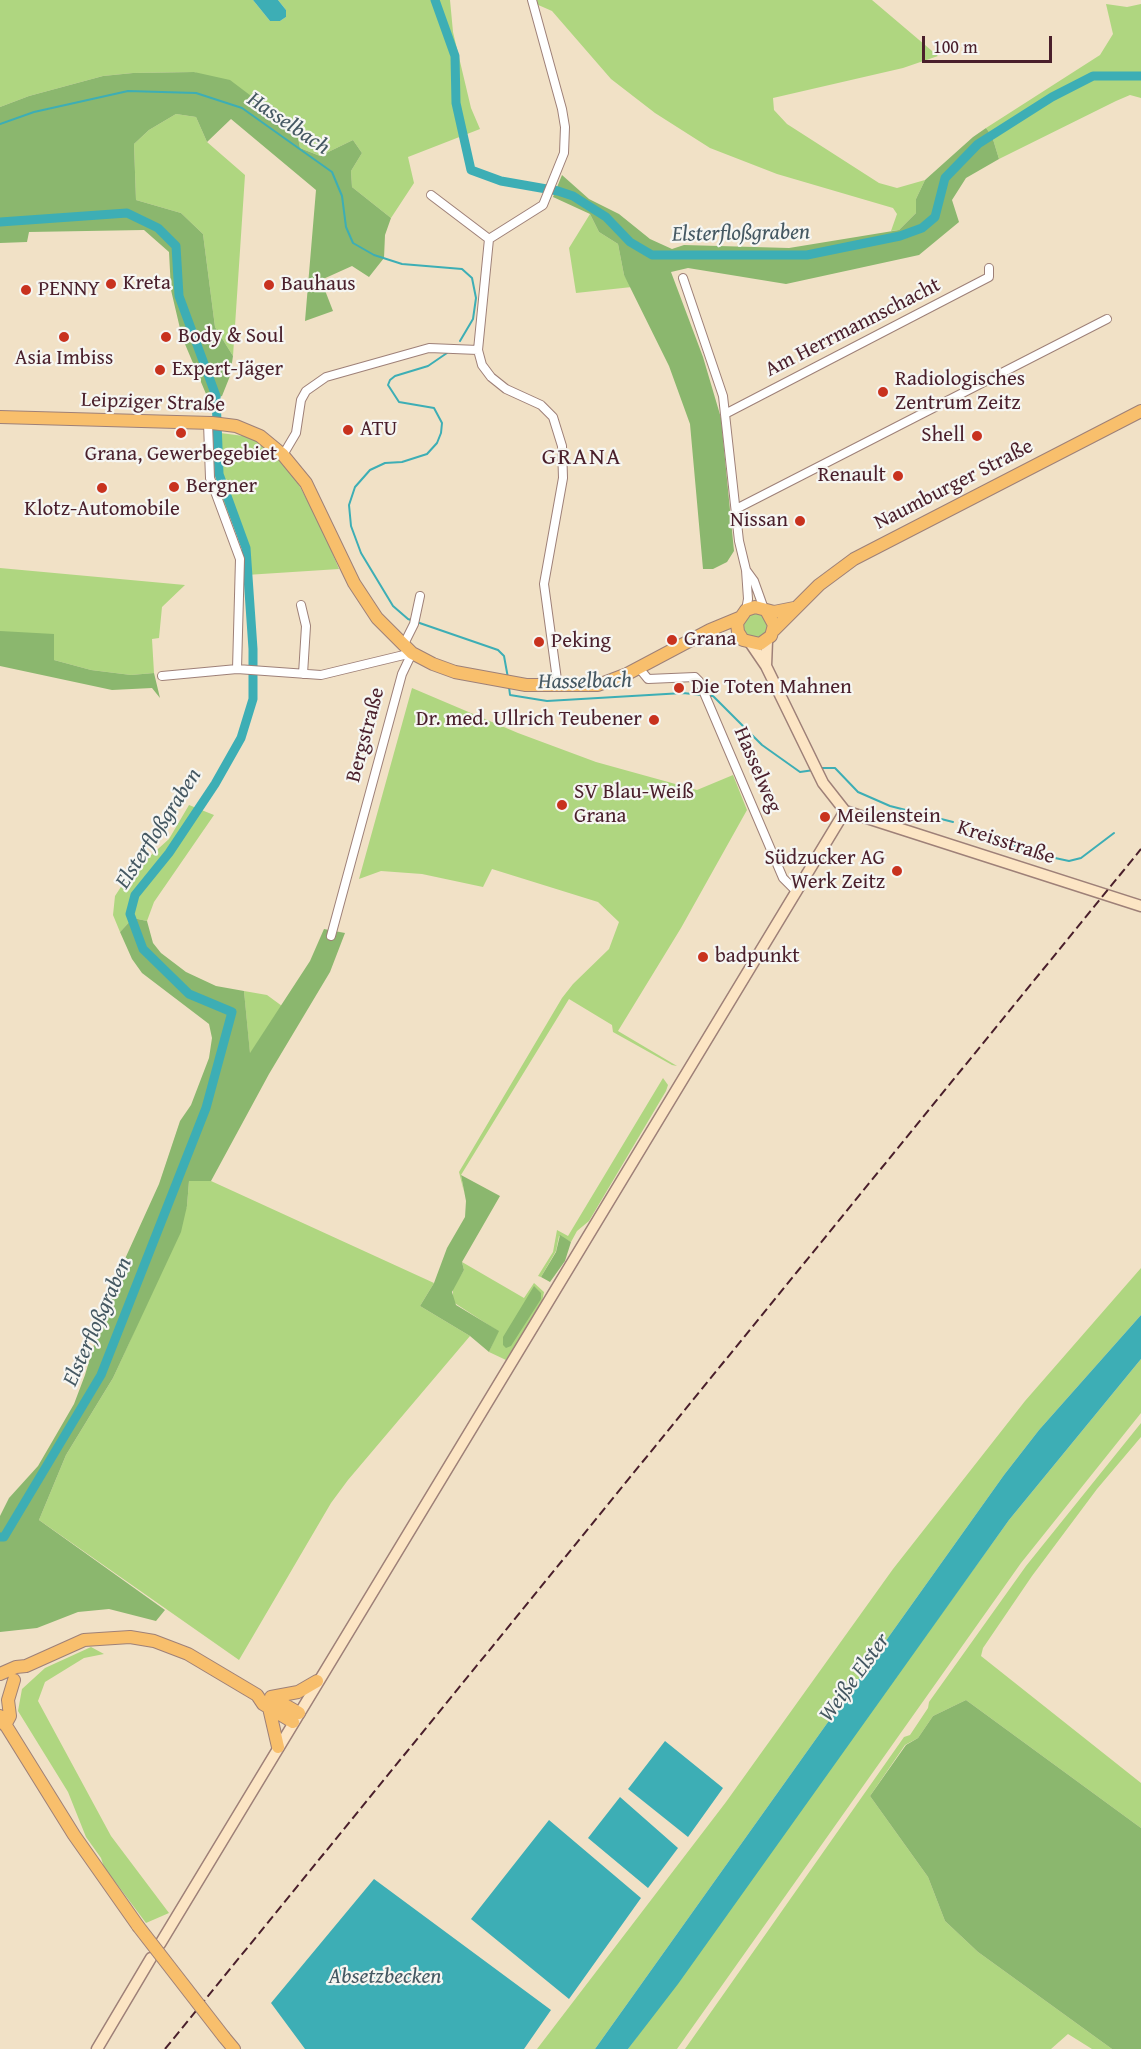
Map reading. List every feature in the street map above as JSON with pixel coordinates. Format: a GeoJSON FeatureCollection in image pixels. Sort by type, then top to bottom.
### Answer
{"type":"FeatureCollection","features":[{"type":"Feature","properties":{"kind":"main road","name":"Naumburger Straße"},"geometry":{"type":"LineString","coordinates":[[770,635],[793,612],[794,608],[835,572],[864,553],[1141,411]]}},
{"type":"Feature","properties":{"kind":"main road","name":"Leipziger Straße"},"geometry":{"type":"LineString","coordinates":[[0,417],[210,423],[225,424],[252,432],[283,455],[315,499],[360,593],[377,618],[408,649],[445,669],[518,685],[558,687],[598,685],[641,670],[742,614]]}},
{"type":"Feature","properties":{"kind":"main road"},"geometry":{"type":"LineString","coordinates":[[160,1944],[845,811],[830,793],[818,773],[765,666],[737,627],[742,614],[754,607],[765,610],[794,608]]}},
{"type":"Feature","properties":{"kind":"main road"},"geometry":{"type":"LineString","coordinates":[[765,610],[773,620],[765,666]]}},
{"type":"Feature","properties":{"kind":"main road","name":"Leipziger Straße"},"geometry":{"type":"LineString","coordinates":[[705,635],[725,634],[746,640]]}},
{"type":"Feature","properties":{"kind":"main road"},"geometry":{"type":"LineString","coordinates":[[746,640],[770,635]]}},
{"type":"Feature","properties":{"kind":"main road","name":"Kreisstraße"},"geometry":{"type":"LineString","coordinates":[[845,811],[1141,906]]}},
{"type":"Feature","properties":{"kind":"main road"},"geometry":{"type":"LineString","coordinates":[[6,1673],[84,1640],[130,1637],[161,1644],[188,1654],[296,1717]]}},
{"type":"Feature","properties":{"kind":"main road"},"geometry":{"type":"LineString","coordinates":[[0,1689],[6,1673]]}},
{"type":"Feature","properties":{"kind":"main road"},"geometry":{"type":"LineString","coordinates":[[6,1673],[10,1716],[3,1720],[74,1835],[138,1926],[234,2049]]}},
{"type":"Feature","properties":{"kind":"main road"},"geometry":{"type":"LineString","coordinates":[[270,1702],[317,1682]]}},
{"type":"Feature","properties":{"kind":"main road"},"geometry":{"type":"LineString","coordinates":[[270,1702],[278,1747]]}},
{"type":"Feature","properties":{"kind":"main road"},"geometry":{"type":"LineString","coordinates":[[97,2049],[151,1958]]}},
{"type":"Feature","properties":{"kind":"street"},"geometry":{"type":"LineString","coordinates":[[532,0],[566,127],[564,153],[548,198],[529,214],[512,222],[489,239],[478,350],[482,365],[491,377],[506,389],[541,405],[553,417],[562,446],[563,478],[544,584],[558,687]]}},
{"type":"Feature","properties":{"kind":"street"},"geometry":{"type":"LineString","coordinates":[[431,195],[489,239]]}},
{"type":"Feature","properties":{"kind":"street","name":"Am Herrmannschacht"},"geometry":{"type":"LineString","coordinates":[[725,414],[989,277],[989,268]]}},
{"type":"Feature","properties":{"kind":"street"},"geometry":{"type":"LineString","coordinates":[[683,278],[723,394],[739,541],[746,570],[748,599],[742,614]]}},
{"type":"Feature","properties":{"kind":"street"},"geometry":{"type":"LineString","coordinates":[[736,509],[1107,319]]}},
{"type":"Feature","properties":{"kind":"street"},"geometry":{"type":"LineString","coordinates":[[283,455],[296,433],[301,400],[306,391],[326,377],[429,348],[478,350]]}},
{"type":"Feature","properties":{"kind":"street"},"geometry":{"type":"LineString","coordinates":[[210,423],[210,478],[240,559],[237,669]]}},
{"type":"Feature","properties":{"kind":"street"},"geometry":{"type":"LineString","coordinates":[[746,570],[754,581],[765,610]]}},
{"type":"Feature","properties":{"kind":"street"},"geometry":{"type":"LineString","coordinates":[[408,649],[420,596]]}},
{"type":"Feature","properties":{"kind":"street"},"geometry":{"type":"LineString","coordinates":[[301,605],[306,626],[303,674]]}},
{"type":"Feature","properties":{"kind":"street","name":"Bergstraße"},"geometry":{"type":"LineString","coordinates":[[162,676],[237,669],[321,675],[408,649]]}},
{"type":"Feature","properties":{"kind":"street","name":"Bergstraße"},"geometry":{"type":"LineString","coordinates":[[331,936],[408,649]]}},
{"type":"Feature","properties":{"kind":"street","name":"Hasselweg"},"geometry":{"type":"LineString","coordinates":[[641,670],[648,679],[655,680],[695,677],[783,878],[796,891]]}},
{"type":"Feature","properties":{"kind":"green space"},"geometry":{"type":"Polygon","coordinates":[[[0,0],[253,0],[270,21],[280,21],[286,17],[286,10],[278,0],[450,0],[453,32],[471,108],[480,129],[408,157],[414,183],[391,218],[352,187],[351,171],[362,153],[353,140],[320,156],[300,148],[295,123],[249,96],[194,72],[103,76],[29,96],[0,107],[0,0]]]}},
{"type":"Feature","properties":{"kind":"green space"},"geometry":{"type":"Polygon","coordinates":[[[535,0],[872,0],[938,56],[903,68],[773,98],[774,110],[787,124],[879,183],[897,188],[925,180],[916,199],[916,213],[899,230],[891,231],[897,214],[893,208],[777,174],[710,148],[655,113],[611,79],[552,11],[536,4],[535,0]]]}},
{"type":"Feature","properties":{"kind":"green space"},"geometry":{"type":"Polygon","coordinates":[[[1106,4],[1127,7],[1141,4],[1141,98],[1130,95],[1116,101],[999,159],[992,136],[986,128],[1100,55],[1113,34],[1106,4]]]}},
{"type":"Feature","properties":{"kind":"green space"},"geometry":{"type":"Polygon","coordinates":[[[194,72],[230,80],[267,108],[295,123],[300,148],[320,156],[353,140],[362,153],[351,171],[352,187],[391,218],[385,235],[384,258],[369,277],[352,266],[321,280],[333,311],[305,321],[316,190],[231,119],[207,142],[196,117],[176,114],[149,130],[134,144],[136,200],[181,213],[203,234],[215,327],[233,356],[230,376],[222,396],[209,401],[182,337],[171,290],[169,252],[144,230],[29,232],[27,242],[0,243],[0,107],[29,96],[103,76],[194,72]]]}},
{"type":"Feature","properties":{"kind":"green space"},"geometry":{"type":"Polygon","coordinates":[[[176,114],[196,117],[207,142],[245,175],[233,356],[215,327],[203,234],[181,213],[136,200],[134,144],[149,130],[176,114]]]}},
{"type":"Feature","properties":{"kind":"green space"},"geometry":{"type":"Polygon","coordinates":[[[986,128],[992,136],[999,159],[966,178],[952,200],[959,222],[919,255],[786,284],[688,268],[671,272],[703,357],[721,418],[734,551],[727,562],[713,569],[703,569],[690,424],[669,366],[624,275],[618,244],[599,232],[590,214],[553,197],[562,175],[589,199],[619,214],[650,239],[672,249],[684,245],[789,248],[899,230],[916,213],[916,199],[925,180],[986,128]]]}},
{"type":"Feature","properties":{"kind":"green space"},"geometry":{"type":"Polygon","coordinates":[[[590,214],[599,232],[618,244],[624,275],[632,287],[576,293],[569,248],[590,214]]]}},
{"type":"Feature","properties":{"kind":"green space"},"geometry":{"type":"Polygon","coordinates":[[[213,432],[251,437],[272,452],[292,472],[322,528],[339,569],[246,575],[244,552],[216,483],[213,432]]]}},
{"type":"Feature","properties":{"kind":"green space"},"geometry":{"type":"Polygon","coordinates":[[[0,568],[185,585],[162,607],[159,638],[152,639],[154,673],[131,675],[91,670],[54,660],[0,631],[0,568]]]}},
{"type":"Feature","properties":{"kind":"green space"},"geometry":{"type":"Polygon","coordinates":[[[756,613],[765,617],[769,626],[765,635],[756,639],[747,635],[743,626],[747,617],[756,613]]]}},
{"type":"Feature","properties":{"kind":"green space"},"geometry":{"type":"Polygon","coordinates":[[[0,631],[54,634],[54,660],[91,670],[131,675],[154,673],[160,698],[152,688],[112,690],[0,666],[0,631]]]}},
{"type":"Feature","properties":{"kind":"green space","name":"SV Blau-Weiß Grana"},"geometry":{"type":"Polygon","coordinates":[[[412,688],[518,733],[596,762],[697,790],[733,775],[747,810],[681,928],[618,1031],[677,1066],[613,1032],[612,1025],[569,999],[461,1175],[464,1192],[459,1172],[562,998],[609,949],[619,922],[598,902],[492,869],[483,887],[422,874],[381,871],[359,879],[412,688]]]}},
{"type":"Feature","properties":{"kind":"green space"},"geometry":{"type":"Polygon","coordinates":[[[189,805],[214,815],[154,902],[147,921],[133,918],[120,932],[113,915],[115,896],[128,876],[169,839],[189,805]]]}},
{"type":"Feature","properties":{"kind":"green space"},"geometry":{"type":"Polygon","coordinates":[[[133,918],[147,921],[153,943],[161,953],[186,972],[216,986],[244,991],[250,1053],[310,961],[324,929],[345,933],[330,972],[269,1074],[211,1181],[189,1181],[187,1206],[181,1232],[113,1378],[66,1455],[39,1520],[165,1610],[156,1621],[109,1609],[78,1612],[37,1628],[0,1632],[0,1516],[9,1498],[38,1466],[74,1404],[109,1294],[159,1184],[180,1121],[191,1105],[209,1058],[212,1038],[209,1024],[142,973],[132,959],[120,932],[133,918]]]}},
{"type":"Feature","properties":{"kind":"green space"},"geometry":{"type":"Polygon","coordinates":[[[244,991],[267,995],[282,1006],[250,1054],[244,991]]]}},
{"type":"Feature","properties":{"kind":"green space"},"geometry":{"type":"Polygon","coordinates":[[[663,1078],[668,1085],[666,1091],[589,1221],[577,1231],[571,1242],[559,1236],[556,1251],[541,1277],[538,1276],[553,1252],[557,1230],[568,1236],[663,1078]]]}},
{"type":"Feature","properties":{"kind":"green space"},"geometry":{"type":"Polygon","coordinates":[[[461,1175],[500,1196],[462,1262],[464,1270],[452,1292],[456,1305],[499,1331],[489,1352],[470,1336],[420,1306],[434,1283],[447,1248],[465,1217],[466,1201],[461,1175]]]}},
{"type":"Feature","properties":{"kind":"green space"},"geometry":{"type":"Polygon","coordinates":[[[189,1181],[211,1181],[434,1283],[420,1306],[470,1336],[331,1503],[239,1660],[39,1520],[66,1455],[113,1378],[130,1341],[187,1206],[189,1181]]]}},
{"type":"Feature","properties":{"kind":"green space"},"geometry":{"type":"Polygon","coordinates":[[[560,1235],[571,1242],[565,1261],[550,1282],[541,1277],[556,1252],[560,1235]]]}},
{"type":"Feature","properties":{"kind":"green space"},"geometry":{"type":"Polygon","coordinates":[[[462,1262],[524,1298],[534,1283],[544,1292],[542,1302],[506,1360],[489,1352],[498,1331],[453,1302],[453,1288],[464,1270],[462,1262]]]}},
{"type":"Feature","properties":{"kind":"green space"},"geometry":{"type":"Polygon","coordinates":[[[1141,1268],[1141,1315],[1039,1430],[1004,1475],[595,2049],[537,2049],[726,1802],[893,1569],[1025,1401],[1141,1268]]]}},
{"type":"Feature","properties":{"kind":"green space"},"geometry":{"type":"Polygon","coordinates":[[[534,1286],[541,1293],[541,1299],[511,1346],[506,1348],[503,1345],[503,1337],[534,1286]]]}},
{"type":"Feature","properties":{"kind":"green space"},"geometry":{"type":"Polygon","coordinates":[[[1141,1359],[1141,1413],[1021,1563],[677,2049],[628,2049],[1009,1520],[1141,1359]]]}},
{"type":"Feature","properties":{"kind":"green space"},"geometry":{"type":"Polygon","coordinates":[[[1141,1423],[1141,1437],[1097,1489],[1032,1576],[983,1648],[981,1656],[1141,1783],[1141,1828],[966,1700],[933,1716],[918,1738],[905,1745],[870,1796],[928,1877],[945,1921],[978,1952],[1112,2049],[1092,2049],[1068,2034],[1051,2049],[685,2049],[904,1737],[910,1735],[928,1708],[929,1702],[1026,1566],[1141,1423]]]}},
{"type":"Feature","properties":{"kind":"green space"},"geometry":{"type":"Polygon","coordinates":[[[91,1647],[104,1654],[84,1658],[45,1682],[38,1701],[111,1836],[169,1913],[146,1923],[104,1867],[101,1858],[86,1837],[68,1792],[18,1711],[22,1689],[45,1668],[91,1647]]]}},
{"type":"Feature","properties":{"kind":"green space"},"geometry":{"type":"Polygon","coordinates":[[[966,1700],[1141,1828],[1141,2049],[1112,2049],[978,1952],[945,1921],[928,1877],[870,1796],[906,1745],[918,1738],[933,1716],[966,1700]]]}},
{"type":"Feature","properties":{"kind":"water"},"geometry":{"type":"Polygon","coordinates":[[[253,0],[278,0],[286,10],[286,17],[280,21],[270,21],[253,0]]]}},
{"type":"Feature","properties":{"kind":"water"},"geometry":{"type":"Polygon","coordinates":[[[1141,1315],[1141,1359],[1009,1520],[678,1984],[628,2049],[595,2049],[1004,1475],[1039,1430],[1141,1315]]]}},
{"type":"Feature","properties":{"kind":"water"},"geometry":{"type":"Polygon","coordinates":[[[665,1741],[723,1788],[688,1837],[628,1789],[665,1741]]]}},
{"type":"Feature","properties":{"kind":"water"},"geometry":{"type":"Polygon","coordinates":[[[620,1797],[678,1848],[648,1888],[588,1838],[620,1797]]]}},
{"type":"Feature","properties":{"kind":"water"},"geometry":{"type":"Polygon","coordinates":[[[549,1820],[641,1898],[569,1999],[471,1919],[549,1820]]]}},
{"type":"Feature","properties":{"kind":"water","name":"Absetzbecken"},"geometry":{"type":"Polygon","coordinates":[[[374,1879],[551,2010],[524,2049],[305,2049],[271,2003],[374,1879]]]}},
{"type":"Feature","properties":{"kind":"waterway","name":"Elsterfloßgraben"},"geometry":{"type":"LineString","coordinates":[[435,0],[455,56],[456,103],[471,170],[501,181],[558,191],[573,196],[606,217],[630,242],[652,255],[807,255],[900,236],[922,228],[935,217],[945,178],[978,144],[1052,97],[1093,76],[1141,76]]}},
{"type":"Feature","properties":{"kind":"waterway","name":"Hasselbach"},"geometry":{"type":"LineString","coordinates":[[0,124],[34,112],[128,91],[196,93],[242,108],[332,172],[342,196],[346,227],[353,243],[374,255],[402,264],[462,269],[472,278],[476,298],[473,319],[460,341]]}},
{"type":"Feature","properties":{"kind":"waterway","name":"Elsterfloßgraben"},"geometry":{"type":"LineString","coordinates":[[0,222],[127,213],[158,228],[176,246],[179,296],[216,396],[219,474],[246,548],[253,649],[253,699],[241,738],[215,784],[169,853],[135,895],[130,914],[143,949],[189,994],[232,1012],[206,1108],[101,1375],[4,1537],[0,1537]]}},
{"type":"Feature","properties":{"kind":"waterway","name":"Hasselbach"},"geometry":{"type":"LineString","coordinates":[[447,353],[428,366],[395,376],[390,380],[388,385],[399,402],[434,408],[442,423],[441,433],[437,443],[427,454],[402,462],[385,463],[370,470],[355,487],[349,505],[351,526],[361,553],[393,606],[408,619],[498,650],[504,656],[508,678]]}},
{"type":"Feature","properties":{"kind":"waterway","name":"Hasselbach"},"geometry":{"type":"LineString","coordinates":[[509,687],[510,695],[547,701],[683,693],[702,695]]}},
{"type":"Feature","properties":{"kind":"waterway","name":"Hasselbach"},"geometry":{"type":"LineString","coordinates":[[708,696],[713,696],[762,745],[800,772],[814,770]]}},
{"type":"Feature","properties":{"kind":"waterway","name":"Hasselbach"},"geometry":{"type":"LineString","coordinates":[[819,768],[835,768],[858,792],[890,806],[953,822]]}},
{"type":"Feature","properties":{"kind":"waterway","name":"Hasselbach"},"geometry":{"type":"LineString","coordinates":[[1007,843],[1041,855],[1069,861],[1081,858],[1114,833]]}},
{"type":"Feature","properties":{"kind":"railway"},"geometry":{"type":"LineString","coordinates":[[165,2049],[1141,849]]}},
{"type":"Feature","properties":{"kind":"place","name":"Kreta"},"geometry":{"type":"Point","coordinates":[111,284]}},
{"type":"Feature","properties":{"kind":"place","name":"Bauhaus"},"geometry":{"type":"Point","coordinates":[269,285]}},
{"type":"Feature","properties":{"kind":"place","name":"PENNY"},"geometry":{"type":"Point","coordinates":[26,290]}},
{"type":"Feature","properties":{"kind":"place","name":"Asia Imbiss"},"geometry":{"type":"Point","coordinates":[64,337]}},
{"type":"Feature","properties":{"kind":"place","name":"Body & Soul"},"geometry":{"type":"Point","coordinates":[166,337]}},
{"type":"Feature","properties":{"kind":"place","name":"Expert-Jäger"},"geometry":{"type":"Point","coordinates":[160,370]}},
{"type":"Feature","properties":{"kind":"place","name":"Radiologisches Zentrum Zeitz"},"geometry":{"type":"Point","coordinates":[883,392]}},
{"type":"Feature","properties":{"kind":"place","name":"ATU"},"geometry":{"type":"Point","coordinates":[348,430]}},
{"type":"Feature","properties":{"kind":"place","name":"Grana, Gewerbegebiet"},"geometry":{"type":"Point","coordinates":[181,433]}},
{"type":"Feature","properties":{"kind":"place","name":"Shell"},"geometry":{"type":"Point","coordinates":[977,436]}},
{"type":"Feature","properties":{"kind":"place","name":"Renault"},"geometry":{"type":"Point","coordinates":[898,476]}},
{"type":"Feature","properties":{"kind":"place","name":"Bergner"},"geometry":{"type":"Point","coordinates":[174,487]}},
{"type":"Feature","properties":{"kind":"place","name":"Klotz-Automobile"},"geometry":{"type":"Point","coordinates":[102,488]}},
{"type":"Feature","properties":{"kind":"place","name":"Nissan"},"geometry":{"type":"Point","coordinates":[800,521]}},
{"type":"Feature","properties":{"kind":"place","name":"Grana"},"geometry":{"type":"Point","coordinates":[672,640]}},
{"type":"Feature","properties":{"kind":"place","name":"Peking"},"geometry":{"type":"Point","coordinates":[539,642]}},
{"type":"Feature","properties":{"kind":"place","name":"Die Toten Mahnen"},"geometry":{"type":"Point","coordinates":[679,688]}},
{"type":"Feature","properties":{"kind":"place","name":"Dr. med. Ullrich Teubener"},"geometry":{"type":"Point","coordinates":[654,720]}},
{"type":"Feature","properties":{"kind":"place","name":"SV Blau-Weiß Grana"},"geometry":{"type":"Point","coordinates":[562,805]}},
{"type":"Feature","properties":{"kind":"place","name":"Meilenstein"},"geometry":{"type":"Point","coordinates":[825,817]}},
{"type":"Feature","properties":{"kind":"place","name":"Südzucker AG Werk Zeitz"},"geometry":{"type":"Point","coordinates":[897,871]}},
{"type":"Feature","properties":{"kind":"place","name":"badpunkt"},"geometry":{"type":"Point","coordinates":[703,957]}},
{"type":"Feature","properties":{"kind":"district","name":"GRANA"},"geometry":{"type":"Point","coordinates":[582,458]}},
{"type":"Feature","properties":{"kind":"water label","name":"Weiße Elster"},"geometry":{"type":"Point","coordinates":[855,1678]}}]}
